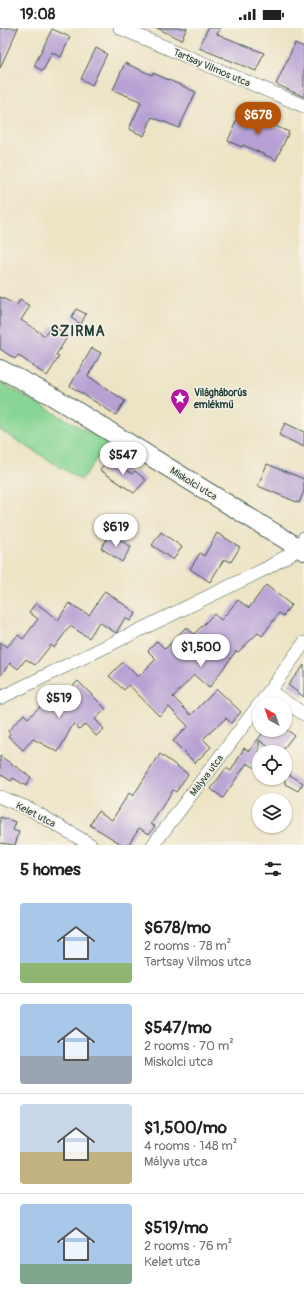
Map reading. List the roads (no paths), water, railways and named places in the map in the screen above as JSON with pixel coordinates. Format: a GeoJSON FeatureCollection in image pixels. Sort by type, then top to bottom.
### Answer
{"type":"FeatureCollection","features":[{"type":"Feature","properties":{"kind":"main road","name":"Miskolci utca"},"geometry":{"type":"LineString","coordinates":[[0,369],[52,396],[302,546]]}},
{"type":"Feature","properties":{"kind":"street","name":"Tartsay Vilmos utca"},"geometry":{"type":"LineString","coordinates":[[120,28],[304,106]]}},
{"type":"Feature","properties":{"kind":"street"},"geometry":{"type":"LineString","coordinates":[[0,698],[267,568],[302,546]]}},
{"type":"Feature","properties":{"kind":"street","name":"Mályva utca"},"geometry":{"type":"LineString","coordinates":[[264,697],[304,643]]}},
{"type":"Feature","properties":{"kind":"street"},"geometry":{"type":"LineString","coordinates":[[269,691],[304,714]]}},
{"type":"Feature","properties":{"kind":"street","name":"Mályva utca"},"geometry":{"type":"LineString","coordinates":[[153,845],[252,713]]}},
{"type":"Feature","properties":{"kind":"street","name":"Kelet utca"},"geometry":{"type":"LineString","coordinates":[[0,797],[30,809],[91,845]]}},
{"type":"Feature","properties":{"kind":"place","name":"Világháborús emlékmű"},"geometry":{"type":"Point","coordinates":[180,415]}},
{"type":"Feature","properties":{"kind":"district","name":"SZIRMA"},"geometry":{"type":"Point","coordinates":[78,331]}}]}
